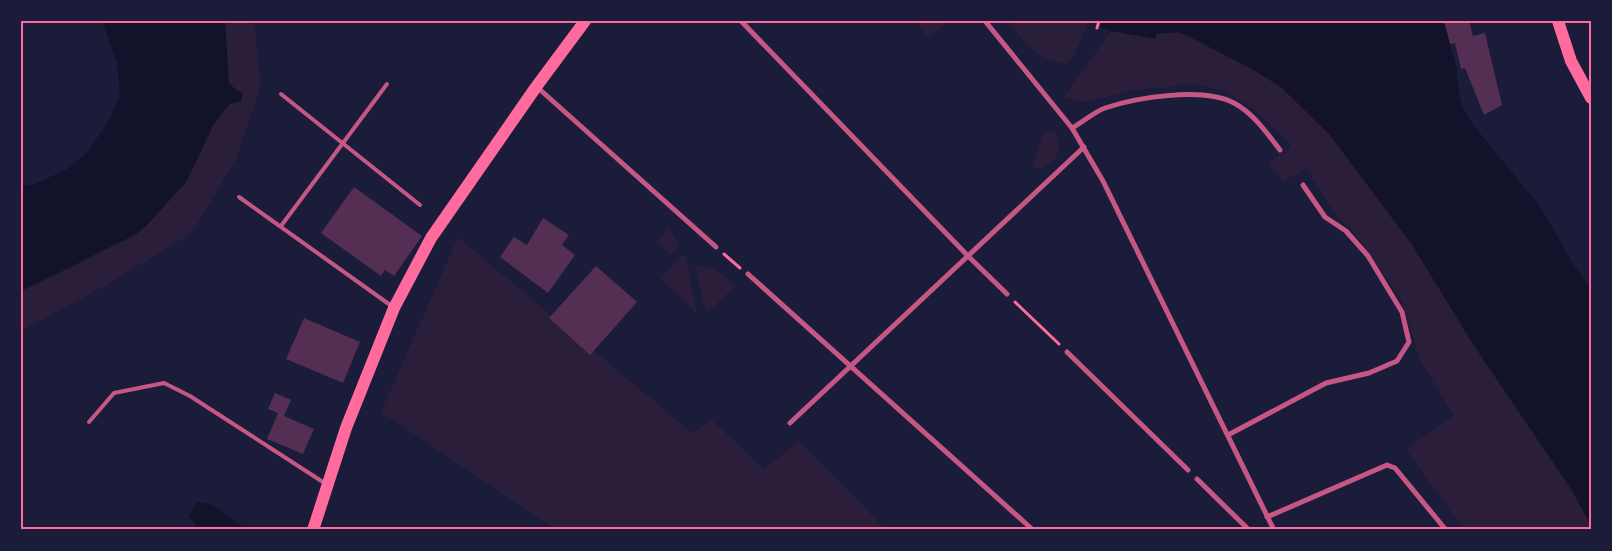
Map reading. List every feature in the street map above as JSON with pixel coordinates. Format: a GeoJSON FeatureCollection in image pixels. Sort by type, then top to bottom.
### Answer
{"type":"FeatureCollection","features":[{"type":"Feature","properties":{"kind":"main road"},"geometry":{"type":"LineString","coordinates":[[313,530],[346,428],[394,308],[432,238],[536,87],[585,21]]}},
{"type":"Feature","properties":{"kind":"main road"},"geometry":{"type":"LineString","coordinates":[[1558,21],[1571,61],[1591,98]]}},
{"type":"Feature","properties":{"kind":"street"},"geometry":{"type":"LineString","coordinates":[[740,21],[1007,294]]}},
{"type":"Feature","properties":{"kind":"street"},"geometry":{"type":"LineString","coordinates":[[985,21],[1072,128],[1104,181],[1274,530]]}},
{"type":"Feature","properties":{"kind":"street"},"geometry":{"type":"LineString","coordinates":[[536,87],[716,247]]}},
{"type":"Feature","properties":{"kind":"street"},"geometry":{"type":"LineString","coordinates":[[1072,128],[1104,109],[1113,106],[1188,94],[1212,96],[1234,103],[1245,111],[1259,124],[1280,150]]}},
{"type":"Feature","properties":{"kind":"street"},"geometry":{"type":"LineString","coordinates":[[790,423],[1084,147]]}},
{"type":"Feature","properties":{"kind":"street"},"geometry":{"type":"LineString","coordinates":[[1228,435],[1326,382],[1369,373],[1397,361],[1409,342],[1402,312],[1368,256],[1346,231],[1325,217],[1303,185]]}},
{"type":"Feature","properties":{"kind":"street"},"geometry":{"type":"LineString","coordinates":[[748,274],[1033,530]]}},
{"type":"Feature","properties":{"kind":"street"},"geometry":{"type":"LineString","coordinates":[[1067,352],[1188,470]]}},
{"type":"Feature","properties":{"kind":"street"},"geometry":{"type":"LineString","coordinates":[[1267,517],[1386,465],[1394,468],[1446,530]]}},
{"type":"Feature","properties":{"kind":"street"},"geometry":{"type":"LineString","coordinates":[[1197,479],[1248,530]]}},
{"type":"Feature","properties":{"kind":"lane"},"geometry":{"type":"LineString","coordinates":[[281,226],[387,84]]}},
{"type":"Feature","properties":{"kind":"lane"},"geometry":{"type":"LineString","coordinates":[[281,94],[420,205]]}},
{"type":"Feature","properties":{"kind":"lane"},"geometry":{"type":"LineString","coordinates":[[239,197],[394,308]]}},
{"type":"Feature","properties":{"kind":"lane"},"geometry":{"type":"LineString","coordinates":[[89,422],[114,393],[164,383],[190,396],[328,485]]}},
{"type":"Feature","properties":{"kind":"path"},"geometry":{"type":"LineString","coordinates":[[1097,28],[1099,21]]}},
{"type":"Feature","properties":{"kind":"path"},"geometry":{"type":"LineString","coordinates":[[716,247],[748,274]]}},
{"type":"Feature","properties":{"kind":"path"},"geometry":{"type":"LineString","coordinates":[[1007,294],[1067,352]]}},
{"type":"Feature","properties":{"kind":"shaded area"},"geometry":{"type":"Polygon","coordinates":[[[102,21],[225,21],[229,83],[236,90],[243,93],[241,101],[230,104],[224,110],[214,124],[186,182],[146,226],[135,235],[21,291],[21,186],[32,185],[66,170],[88,152],[111,117],[120,95],[117,63],[102,21]]]}},
{"type":"Feature","properties":{"kind":"shaded area"},"geometry":{"type":"Polygon","coordinates":[[[225,21],[254,21],[261,86],[237,157],[192,233],[103,287],[21,331],[21,291],[75,266],[146,226],[186,182],[214,124],[224,110],[230,104],[241,101],[242,93],[229,83],[225,21]]]}},
{"type":"Feature","properties":{"kind":"shaded area"},"geometry":{"type":"Polygon","coordinates":[[[916,21],[950,21],[928,38],[916,21]]]}},
{"type":"Feature","properties":{"kind":"shaded area"},"geometry":{"type":"Polygon","coordinates":[[[1007,21],[1089,21],[1073,57],[1066,64],[1047,59],[1033,49],[1007,21]]]}},
{"type":"Feature","properties":{"kind":"shaded area"},"geometry":{"type":"Polygon","coordinates":[[[1088,21],[1444,21],[1456,66],[1460,99],[1464,110],[1474,126],[1541,208],[1572,262],[1591,290],[1591,525],[1571,489],[1473,344],[1413,246],[1330,135],[1282,88],[1254,70],[1188,36],[1178,32],[1156,34],[1156,39],[1111,31],[1088,21]]]}},
{"type":"Feature","properties":{"kind":"shaded area"},"geometry":{"type":"Polygon","coordinates":[[[1111,31],[1156,39],[1156,34],[1178,32],[1188,36],[1254,70],[1282,88],[1330,135],[1413,246],[1473,344],[1571,489],[1591,525],[1591,530],[1464,530],[1406,449],[1454,416],[1420,360],[1402,301],[1351,228],[1339,220],[1306,168],[1283,182],[1268,163],[1291,147],[1253,109],[1225,91],[1190,83],[1166,88],[1140,89],[1089,101],[1077,101],[1064,97],[1111,31]]]}},
{"type":"Feature","properties":{"kind":"shaded area"},"geometry":{"type":"Polygon","coordinates":[[[1044,130],[1055,133],[1059,139],[1060,147],[1056,157],[1041,170],[1032,167],[1044,130]]]}},
{"type":"Feature","properties":{"kind":"shaded area"},"geometry":{"type":"Polygon","coordinates":[[[669,228],[679,246],[670,255],[656,242],[669,228]]]}},
{"type":"Feature","properties":{"kind":"shaded area"},"geometry":{"type":"Polygon","coordinates":[[[458,237],[692,433],[711,419],[764,470],[799,440],[886,530],[557,530],[381,412],[458,237]]]}},
{"type":"Feature","properties":{"kind":"shaded area"},"geometry":{"type":"Polygon","coordinates":[[[686,255],[697,314],[661,279],[680,256],[686,255]]]}},
{"type":"Feature","properties":{"kind":"shaded area"},"geometry":{"type":"Polygon","coordinates":[[[697,265],[716,269],[733,284],[733,288],[708,312],[705,310],[695,267],[697,265]]]}},
{"type":"Feature","properties":{"kind":"shaded area"},"geometry":{"type":"Polygon","coordinates":[[[197,502],[213,505],[247,530],[199,530],[189,516],[197,502]]]}},
{"type":"Feature","properties":{"kind":"building"},"geometry":{"type":"Polygon","coordinates":[[[1444,21],[1469,21],[1473,36],[1485,33],[1502,105],[1484,115],[1465,68],[1461,69],[1455,43],[1450,44],[1444,21]]]}},
{"type":"Feature","properties":{"kind":"building"},"geometry":{"type":"Polygon","coordinates":[[[354,187],[422,236],[394,276],[385,270],[381,276],[321,233],[354,187]]]}},
{"type":"Feature","properties":{"kind":"building"},"geometry":{"type":"Polygon","coordinates":[[[543,218],[569,235],[562,245],[575,255],[548,293],[500,257],[514,237],[527,245],[543,218]]]}},
{"type":"Feature","properties":{"kind":"building"},"geometry":{"type":"Polygon","coordinates":[[[596,266],[637,302],[590,355],[549,318],[596,266]]]}},
{"type":"Feature","properties":{"kind":"building"},"geometry":{"type":"Polygon","coordinates":[[[304,318],[360,342],[343,383],[286,359],[304,318]]]}},
{"type":"Feature","properties":{"kind":"building"},"geometry":{"type":"Polygon","coordinates":[[[275,393],[291,400],[284,416],[314,429],[303,454],[267,439],[278,413],[268,409],[275,393]]]}}]}
